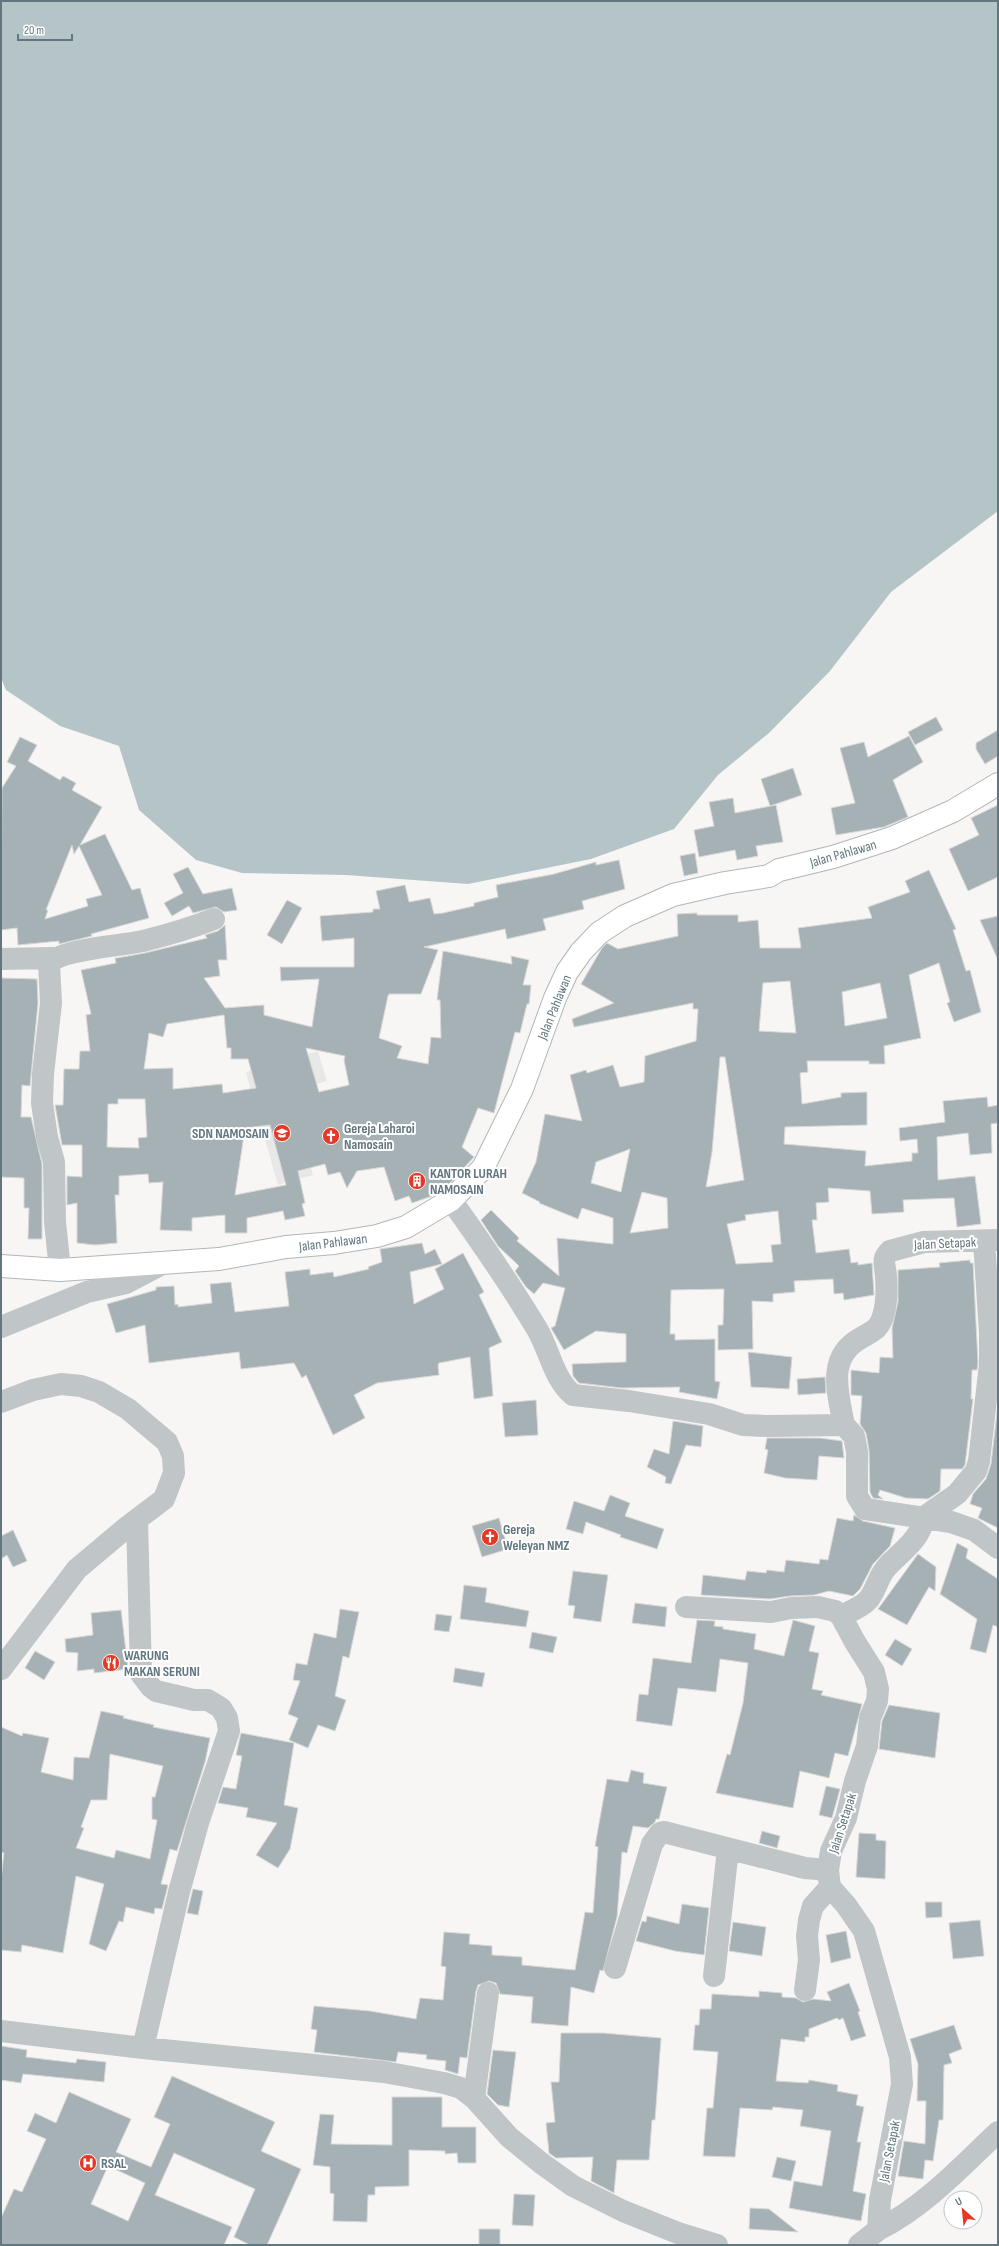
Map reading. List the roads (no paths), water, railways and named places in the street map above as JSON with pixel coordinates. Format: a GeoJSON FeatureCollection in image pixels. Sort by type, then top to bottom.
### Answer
{"type":"FeatureCollection","features":[{"type":"Feature","properties":{"kind":"highway","name":"Jalan Pahlawan"},"geometry":{"type":"LineString","coordinates":[[1,1266],[60,1270],[219,1258],[286,1247],[334,1243],[377,1236],[406,1227],[451,1200],[483,1168],[522,1089],[555,998],[567,972],[581,952],[599,933],[625,916],[673,894],[725,883],[769,876],[779,870],[833,856],[892,838],[953,811],[998,784]]}},
{"type":"Feature","properties":{"kind":"street"},"geometry":{"type":"LineString","coordinates":[[1,959],[54,958],[66,954],[144,941],[214,919]]}},
{"type":"Feature","properties":{"kind":"street"},"geometry":{"type":"LineString","coordinates":[[54,958],[49,963],[51,1003],[43,1074],[42,1103],[47,1138],[54,1162],[55,1222],[60,1270]]}},
{"type":"Feature","properties":{"kind":"street"},"geometry":{"type":"LineString","coordinates":[[451,1200],[511,1285],[540,1334],[560,1382],[572,1395],[629,1401],[709,1414],[743,1424],[767,1426],[844,1425],[854,1436],[857,1452],[857,1496],[865,1509],[951,1522],[974,1530],[998,1548]]}},
{"type":"Feature","properties":{"kind":"street","name":"Jalan Setapak"},"geometry":{"type":"LineString","coordinates":[[844,1425],[837,1386],[838,1363],[843,1352],[852,1343],[872,1333],[879,1325],[886,1305],[887,1289],[884,1258],[890,1251],[924,1242],[991,1240],[990,1364],[979,1461],[976,1471],[957,1494],[924,1517]]}},
{"type":"Feature","properties":{"kind":"street"},"geometry":{"type":"LineString","coordinates":[[1,1327],[87,1292],[126,1283],[164,1263]]}},
{"type":"Feature","properties":{"kind":"street"},"geometry":{"type":"LineString","coordinates":[[1,1402],[33,1390],[61,1384],[81,1386],[99,1392],[128,1409],[166,1442],[173,1456],[174,1473],[170,1489],[164,1499],[77,1569],[1,1669]]}},
{"type":"Feature","properties":{"kind":"street"},"geometry":{"type":"LineString","coordinates":[[686,1607],[772,1612],[791,1608],[818,1606],[835,1611],[841,1616],[868,1600],[886,1568],[906,1550],[916,1537],[923,1524],[924,1517]]}},
{"type":"Feature","properties":{"kind":"street"},"geometry":{"type":"LineString","coordinates":[[137,1520],[141,1674],[151,1688],[156,1691],[194,1700],[208,1700],[221,1708],[227,1718],[228,1731],[179,1892],[143,2048]]}},
{"type":"Feature","properties":{"kind":"street","name":"Jalan Setapak"},"geometry":{"type":"LineString","coordinates":[[841,1616],[874,1672],[878,1689],[877,1701],[870,1718],[867,1746],[855,1781],[846,1818],[831,1851],[829,1879],[864,1931],[888,2012],[902,2070],[901,2090],[880,2200],[878,2230]]}},
{"type":"Feature","properties":{"kind":"street"},"geometry":{"type":"LineString","coordinates":[[615,1968],[656,1837],[660,1833],[664,1832],[805,1868],[829,1879],[813,1906],[808,1920],[807,1936],[809,1960],[804,1990]]}},
{"type":"Feature","properties":{"kind":"street"},"geometry":{"type":"LineString","coordinates":[[714,1976],[728,1849]]}},
{"type":"Feature","properties":{"kind":"street"},"geometry":{"type":"LineString","coordinates":[[474,2098],[488,1993]]}},
{"type":"Feature","properties":{"kind":"street"},"geometry":{"type":"LineString","coordinates":[[1,2030],[143,2048],[384,2072],[424,2078],[461,2088],[474,2098],[509,2137],[573,2186],[623,2211],[678,2234],[717,2245]]}},
{"type":"Feature","properties":{"kind":"street"},"geometry":{"type":"LineString","coordinates":[[859,2245],[878,2230],[911,2209],[949,2179],[998,2132]]}},
{"type":"Feature","properties":{"kind":"place","name":"SDN NAMOSAIN"},"geometry":{"type":"Point","coordinates":[282,1133]}},
{"type":"Feature","properties":{"kind":"place","name":"Gereja Laharoi Namosain"},"geometry":{"type":"Point","coordinates":[331,1136]}},
{"type":"Feature","properties":{"kind":"place","name":"KANTOR LURAH NAMOSAIN"},"geometry":{"type":"Point","coordinates":[417,1181]}},
{"type":"Feature","properties":{"kind":"place","name":"Gereja Weleyan NMZ"},"geometry":{"type":"Point","coordinates":[490,1537]}},
{"type":"Feature","properties":{"kind":"place","name":"WARUNG MAKAN SERUNI"},"geometry":{"type":"Point","coordinates":[111,1663]}},
{"type":"Feature","properties":{"kind":"place","name":"RSAL"},"geometry":{"type":"Point","coordinates":[88,2163]}}]}
